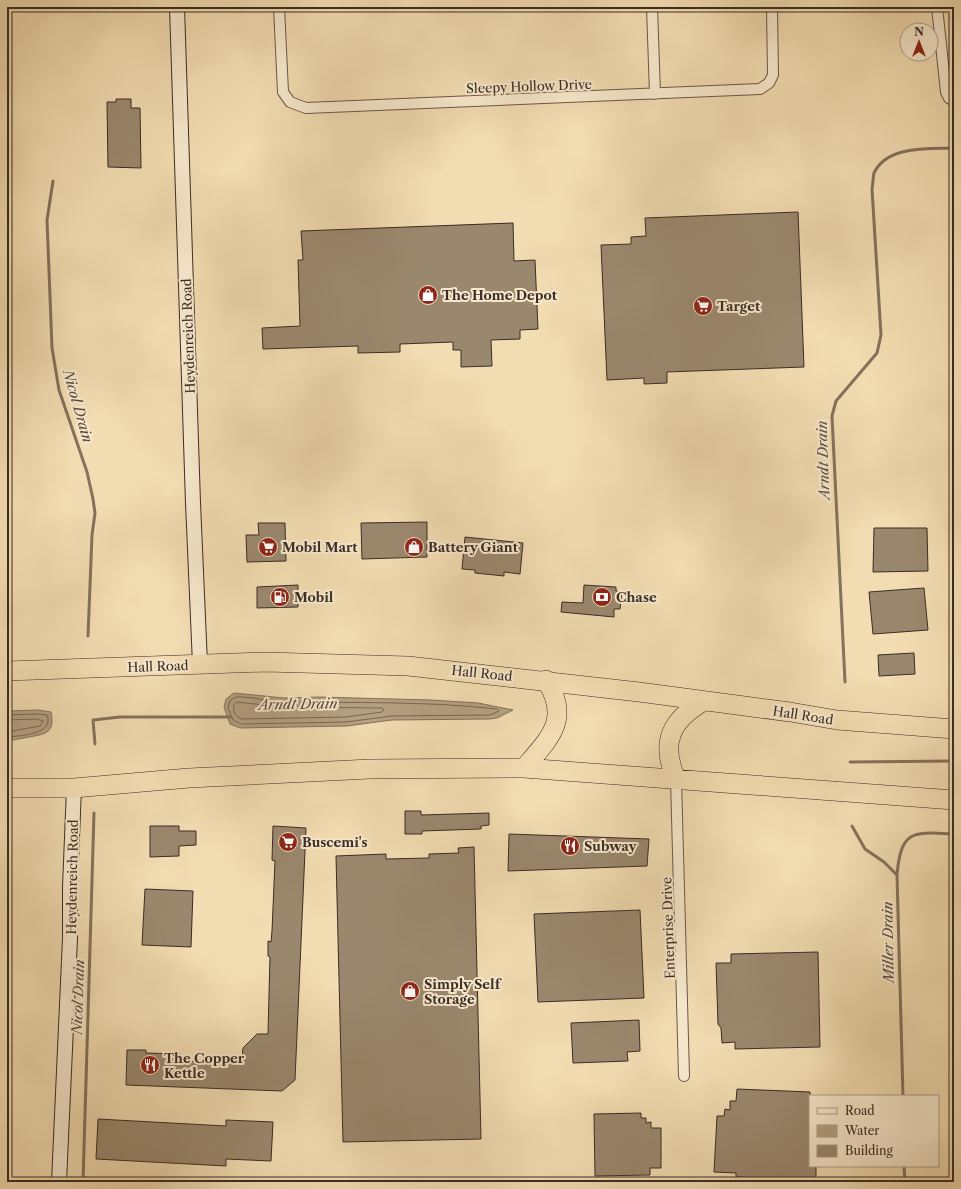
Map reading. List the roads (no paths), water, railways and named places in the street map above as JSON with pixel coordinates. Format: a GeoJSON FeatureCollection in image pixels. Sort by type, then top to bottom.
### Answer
{"type":"FeatureCollection","features":[{"type":"Feature","properties":{"kind":"highway","name":"Hall Road"},"geometry":{"type":"LineString","coordinates":[[7,671],[266,662],[402,665],[546,680],[838,720],[954,729]]}},
{"type":"Feature","properties":{"kind":"highway"},"geometry":{"type":"LineString","coordinates":[[524,768],[548,741],[554,732],[557,722],[558,704],[554,693],[546,680]]}},
{"type":"Feature","properties":{"kind":"highway"},"geometry":{"type":"LineString","coordinates":[[676,779],[670,765],[670,737],[679,719],[687,711],[704,701]]}},
{"type":"Feature","properties":{"kind":"highway"},"geometry":{"type":"LineString","coordinates":[[7,788],[74,788],[189,778],[362,770],[524,768],[954,800]]}},
{"type":"Feature","properties":{"kind":"street","name":"Heydenreich Road"},"geometry":{"type":"LineString","coordinates":[[177,7],[193,503],[200,664]]}},
{"type":"Feature","properties":{"kind":"street","name":"Sleepy Hollow Drive"},"geometry":{"type":"LineString","coordinates":[[279,7],[283,92],[290,102],[306,108],[754,90],[765,87],[769,84],[774,69],[772,7]]}},
{"type":"Feature","properties":{"kind":"street"},"geometry":{"type":"LineString","coordinates":[[652,7],[655,94]]}},
{"type":"Feature","properties":{"kind":"street"},"geometry":{"type":"LineString","coordinates":[[937,7],[946,92],[949,98],[954,101]]}},
{"type":"Feature","properties":{"kind":"street","name":"Enterprise Drive"},"geometry":{"type":"LineString","coordinates":[[676,779],[684,1076]]}},
{"type":"Feature","properties":{"kind":"street","name":"Heydenreich Road"},"geometry":{"type":"LineString","coordinates":[[59,1182],[70,938],[70,887],[74,788]]}},
{"type":"Feature","properties":{"kind":"water"},"geometry":{"type":"Polygon","coordinates":[[[234,693],[284,698],[320,697],[431,700],[478,703],[513,710],[497,718],[490,719],[392,720],[347,726],[240,728],[230,724],[224,707],[226,699],[234,693]]]}},
{"type":"Feature","properties":{"kind":"water"},"geometry":{"type":"Polygon","coordinates":[[[38,710],[51,712],[52,724],[48,731],[41,735],[7,741],[7,711],[38,710]]]}},
{"type":"Feature","properties":{"kind":"waterway","name":"Arndt Drain"},"geometry":{"type":"LineString","coordinates":[[845,682],[832,416],[836,401],[877,353],[881,335],[872,189],[874,173],[880,164],[888,157],[898,153],[921,149],[954,148]]}},
{"type":"Feature","properties":{"kind":"waterway","name":"Nicol Drain"},"geometry":{"type":"LineString","coordinates":[[53,181],[47,220],[52,348],[59,390],[87,472],[95,513],[92,535],[88,636]]}},
{"type":"Feature","properties":{"kind":"waterway","name":"Arndt Drain"},"geometry":{"type":"LineString","coordinates":[[95,744],[93,720],[120,717],[231,717]]}},
{"type":"Feature","properties":{"kind":"waterway"},"geometry":{"type":"LineString","coordinates":[[850,762],[954,761]]}},
{"type":"Feature","properties":{"kind":"waterway","name":"Nicol Drain"},"geometry":{"type":"LineString","coordinates":[[83,1182],[94,813]]}},
{"type":"Feature","properties":{"kind":"waterway","name":"Arndt Drain"},"geometry":{"type":"LineString","coordinates":[[852,826],[865,849],[884,862],[897,875]]}},
{"type":"Feature","properties":{"kind":"waterway","name":"Miller Drain"},"geometry":{"type":"LineString","coordinates":[[903,1095],[897,875],[899,860],[906,841],[912,836],[928,833],[954,834]]}},
{"type":"Feature","properties":{"kind":"waterway","name":"Miller Drain"},"geometry":{"type":"LineString","coordinates":[[904,1167],[905,1182]]}},
{"type":"Feature","properties":{"kind":"place","name":"The Home Depot"},"geometry":{"type":"Point","coordinates":[428,295]}},
{"type":"Feature","properties":{"kind":"place","name":"Target"},"geometry":{"type":"Point","coordinates":[703,306]}},
{"type":"Feature","properties":{"kind":"place","name":"Mobil Mart"},"geometry":{"type":"Point","coordinates":[268,547]}},
{"type":"Feature","properties":{"kind":"place","name":"Battery Giant"},"geometry":{"type":"Point","coordinates":[414,547]}},
{"type":"Feature","properties":{"kind":"place","name":"Mobil"},"geometry":{"type":"Point","coordinates":[280,597]}},
{"type":"Feature","properties":{"kind":"place","name":"Chase"},"geometry":{"type":"Point","coordinates":[602,597]}},
{"type":"Feature","properties":{"kind":"place","name":"Buscemi's"},"geometry":{"type":"Point","coordinates":[288,842]}},
{"type":"Feature","properties":{"kind":"place","name":"Subway"},"geometry":{"type":"Point","coordinates":[570,846]}},
{"type":"Feature","properties":{"kind":"place","name":"Simply Self Storage"},"geometry":{"type":"Point","coordinates":[410,991]}},
{"type":"Feature","properties":{"kind":"place","name":"The Copper Kettle"},"geometry":{"type":"Point","coordinates":[150,1065]}}]}
